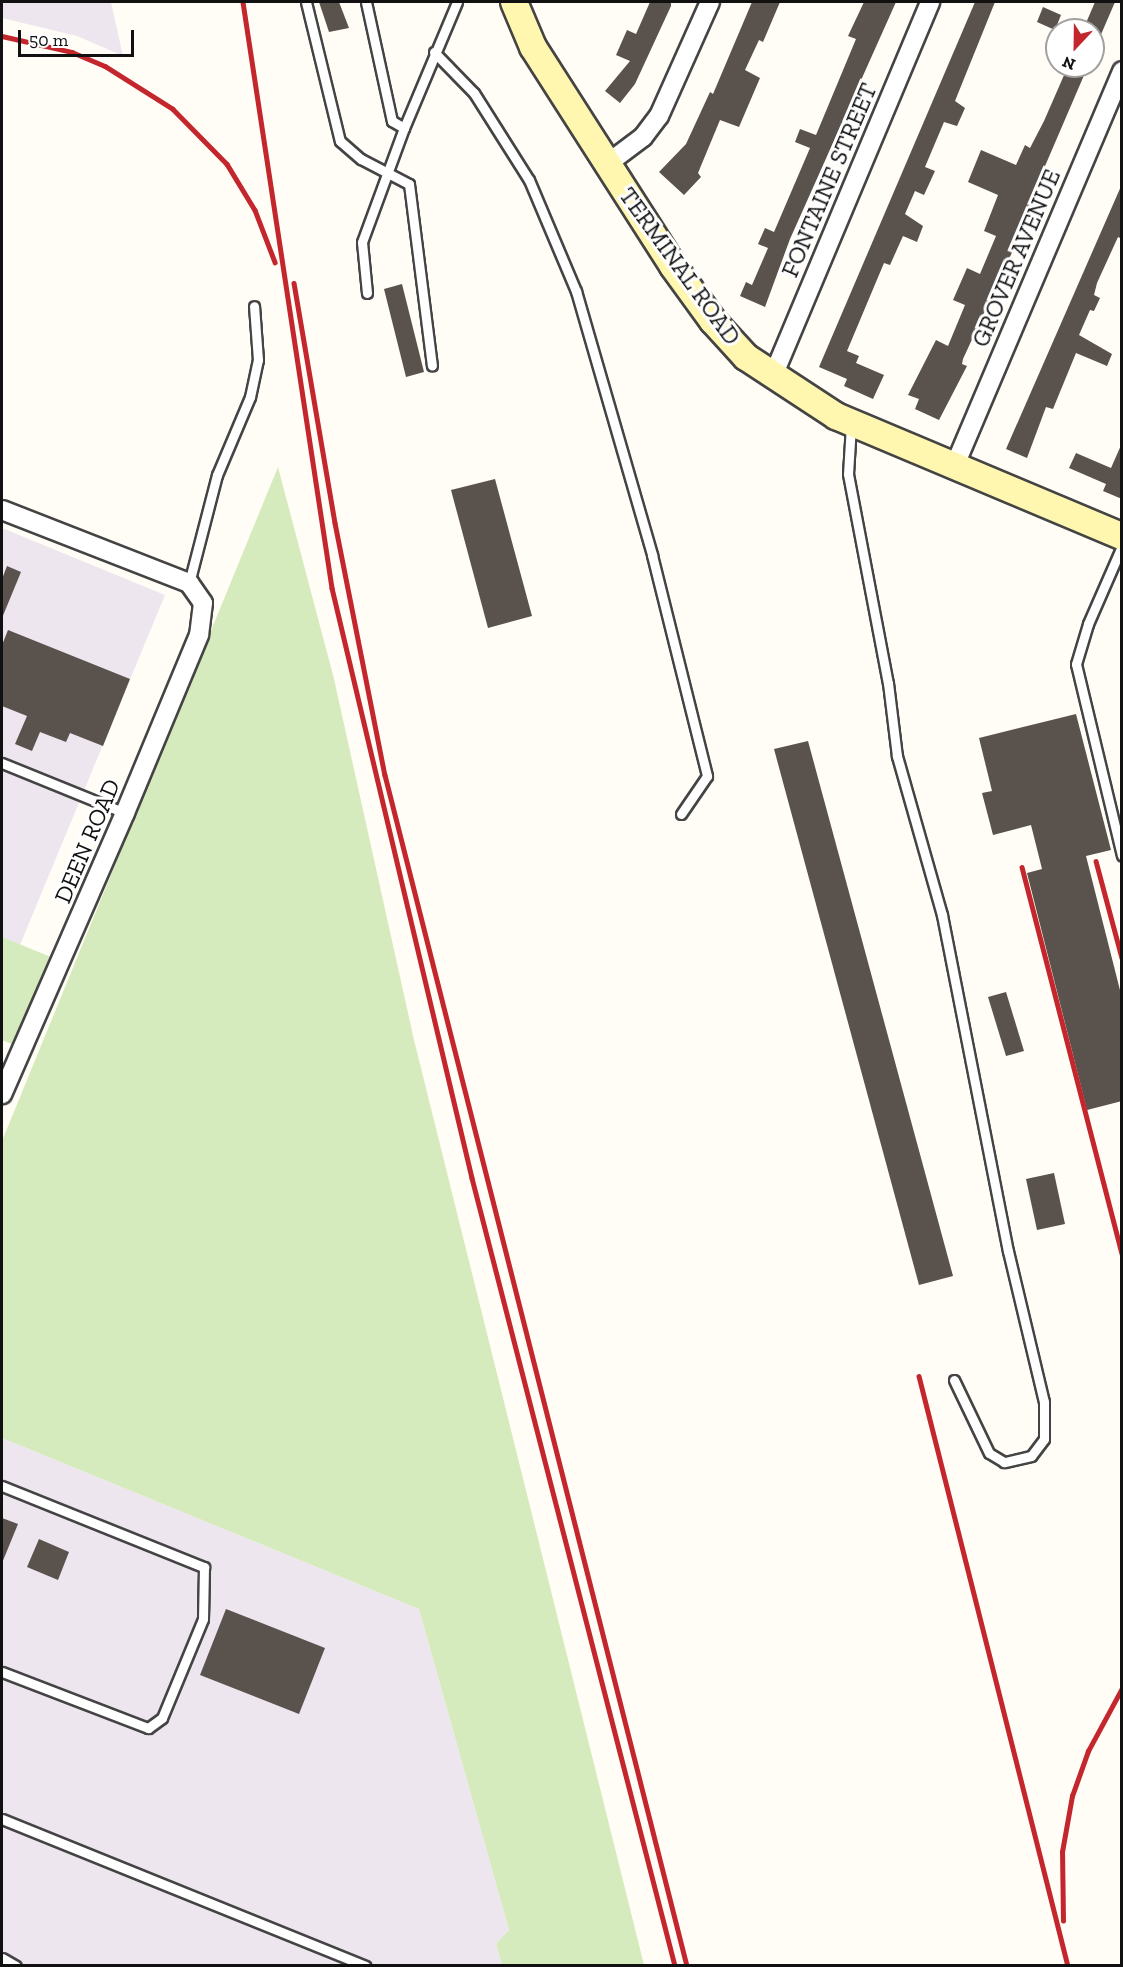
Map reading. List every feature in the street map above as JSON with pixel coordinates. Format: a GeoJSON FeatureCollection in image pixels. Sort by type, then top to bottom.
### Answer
{"type":"FeatureCollection","features":[{"type":"Feature","properties":{"kind":"main road","name":"TERMINAL ROAD"},"geometry":{"type":"LineString","coordinates":[[514,2],[533,47],[607,164],[713,321],[746,357],[773,376],[851,422],[1122,536]]}},
{"type":"Feature","properties":{"kind":"street"},"geometry":{"type":"LineString","coordinates":[[607,164],[643,137],[659,116],[710,2]]}},
{"type":"Feature","properties":{"kind":"street","name":"FONTAINE STREET"},"geometry":{"type":"LineString","coordinates":[[773,376],[930,2]]}},
{"type":"Feature","properties":{"kind":"street","name":"GROVER AVENUE"},"geometry":{"type":"LineString","coordinates":[[955,465],[1122,71]]}},
{"type":"Feature","properties":{"kind":"street"},"geometry":{"type":"LineString","coordinates":[[2,512],[189,583]]}},
{"type":"Feature","properties":{"kind":"street","name":"DEEN ROAD"},"geometry":{"type":"LineString","coordinates":[[2,1094],[125,813],[199,635],[203,603],[189,583]]}},
{"type":"Feature","properties":{"kind":"lane"},"geometry":{"type":"LineString","coordinates":[[306,2],[340,141],[361,159],[409,184],[432,366]]}},
{"type":"Feature","properties":{"kind":"lane"},"geometry":{"type":"LineString","coordinates":[[366,2],[392,121],[404,129]]}},
{"type":"Feature","properties":{"kind":"lane"},"geometry":{"type":"LineString","coordinates":[[367,292],[362,242],[434,52],[457,2]]}},
{"type":"Feature","properties":{"kind":"lane"},"geometry":{"type":"LineString","coordinates":[[434,52],[474,93],[529,180],[576,291],[652,555],[707,776],[681,814]]}},
{"type":"Feature","properties":{"kind":"lane"},"geometry":{"type":"LineString","coordinates":[[189,583],[217,475],[250,397],[258,360],[254,306]]}},
{"type":"Feature","properties":{"kind":"lane"},"geometry":{"type":"LineString","coordinates":[[851,422],[848,474],[888,683],[897,756],[942,915],[1008,1251],[1044,1402],[1044,1439],[1031,1456],[1004,1461],[989,1453],[954,1380]]}},
{"type":"Feature","properties":{"kind":"lane"},"geometry":{"type":"LineString","coordinates":[[1122,546],[1088,624],[1076,664],[1122,856]]}},
{"type":"Feature","properties":{"kind":"lane"},"geometry":{"type":"LineString","coordinates":[[2,763],[125,813]]}},
{"type":"Feature","properties":{"kind":"lane"},"geometry":{"type":"LineString","coordinates":[[2,1486],[204,1567],[203,1618],[162,1719],[148,1728],[2,1672]]}},
{"type":"Feature","properties":{"kind":"lane"},"geometry":{"type":"LineString","coordinates":[[2,1819],[365,1965]]}},
{"type":"Feature","properties":{"kind":"lane"},"geometry":{"type":"LineString","coordinates":[[2,1958],[16,1965]]}},
{"type":"Feature","properties":{"kind":"shaded area"},"geometry":{"type":"Polygon","coordinates":[[[2,2],[111,2],[123,56],[77,36],[2,18],[2,2]]]}},
{"type":"Feature","properties":{"kind":"shaded area"},"geometry":{"type":"Polygon","coordinates":[[[2,528],[165,595],[20,945],[2,937],[2,528]]]}},
{"type":"Feature","properties":{"kind":"shaded area"},"geometry":{"type":"Polygon","coordinates":[[[2,1438],[419,1609],[509,1930],[496,1944],[502,1965],[2,1965],[2,1438]]]}},
{"type":"Feature","properties":{"kind":"green space"},"geometry":{"type":"Polygon","coordinates":[[[278,467],[334,679],[414,1040],[644,1965],[502,1965],[496,1944],[509,1930],[419,1609],[2,1438],[2,1141],[278,467]]]}},
{"type":"Feature","properties":{"kind":"green space"},"geometry":{"type":"Polygon","coordinates":[[[2,937],[51,957],[14,1045],[2,1040],[2,937]]]}},
{"type":"Feature","properties":{"kind":"building"},"geometry":{"type":"Polygon","coordinates":[[[319,2],[339,2],[349,28],[329,32],[319,2]]]}},
{"type":"Feature","properties":{"kind":"building"},"geometry":{"type":"Polygon","coordinates":[[[650,2],[671,2],[671,6],[635,84],[620,103],[605,91],[630,61],[616,55],[627,30],[636,34],[650,2]]]}},
{"type":"Feature","properties":{"kind":"building"},"geometry":{"type":"Polygon","coordinates":[[[752,2],[780,2],[763,42],[759,40],[745,70],[760,78],[739,127],[720,120],[698,173],[701,177],[684,195],[659,172],[686,144],[710,92],[713,94],[752,2]]]}},
{"type":"Feature","properties":{"kind":"building"},"geometry":{"type":"Polygon","coordinates":[[[864,2],[896,2],[790,239],[765,307],[740,296],[746,282],[752,285],[768,248],[758,244],[765,228],[774,232],[810,148],[795,142],[800,129],[816,135],[856,39],[848,36],[864,2]]]}},
{"type":"Feature","properties":{"kind":"building"},"geometry":{"type":"Polygon","coordinates":[[[975,2],[995,2],[955,101],[965,108],[957,126],[944,122],[925,167],[935,171],[924,195],[915,191],[905,214],[923,226],[917,242],[903,236],[890,265],[884,263],[847,351],[859,356],[856,363],[884,375],[873,399],[844,386],[847,379],[819,367],[975,2]]]}},
{"type":"Feature","properties":{"kind":"building"},"geometry":{"type":"Polygon","coordinates":[[[1095,2],[1115,2],[1105,25],[1105,18],[1088,18],[1095,2]]]}},
{"type":"Feature","properties":{"kind":"building"},"geometry":{"type":"Polygon","coordinates":[[[1043,7],[1061,15],[1060,18],[1045,18],[1045,26],[1037,22],[1043,7]]]}},
{"type":"Feature","properties":{"kind":"building"},"geometry":{"type":"Polygon","coordinates":[[[1063,78],[1083,78],[1036,187],[1032,209],[963,359],[962,364],[967,366],[939,420],[915,409],[919,399],[908,395],[936,340],[948,346],[965,305],[953,300],[967,268],[980,274],[996,236],[984,231],[998,195],[968,182],[981,150],[1016,165],[1025,145],[1030,148],[1063,78]]]}},
{"type":"Feature","properties":{"kind":"building"},"geometry":{"type":"Polygon","coordinates":[[[1122,184],[1122,239],[1118,237],[1097,283],[1094,295],[1100,298],[1094,311],[1090,310],[1079,335],[1112,354],[1107,366],[1076,353],[1053,409],[1046,407],[1027,458],[1006,449],[1122,184]]]}},
{"type":"Feature","properties":{"kind":"building"},"geometry":{"type":"Polygon","coordinates":[[[402,284],[424,372],[406,377],[384,289],[402,284]]]}},
{"type":"Feature","properties":{"kind":"building"},"geometry":{"type":"Polygon","coordinates":[[[1122,443],[1122,499],[1103,491],[1106,484],[1069,468],[1076,453],[1111,468],[1122,443]]]}},
{"type":"Feature","properties":{"kind":"building"},"geometry":{"type":"Polygon","coordinates":[[[495,479],[532,616],[488,628],[451,490],[495,479]]]}},
{"type":"Feature","properties":{"kind":"building"},"geometry":{"type":"Polygon","coordinates":[[[7,566],[21,572],[2,618],[2,579],[7,566]]]}},
{"type":"Feature","properties":{"kind":"building"},"geometry":{"type":"Polygon","coordinates":[[[8,630],[130,679],[103,746],[70,733],[66,742],[40,732],[32,751],[15,744],[27,716],[2,706],[2,645],[8,630]]]}},
{"type":"Feature","properties":{"kind":"building"},"geometry":{"type":"Polygon","coordinates":[[[1076,714],[1111,850],[1086,856],[1122,998],[1122,1101],[1087,1110],[1027,873],[1042,869],[1031,825],[993,835],[982,793],[992,791],[979,738],[1076,714]]]}},
{"type":"Feature","properties":{"kind":"building"},"geometry":{"type":"Polygon","coordinates":[[[808,741],[953,1276],[919,1285],[774,749],[808,741]]]}},
{"type":"Feature","properties":{"kind":"building"},"geometry":{"type":"Polygon","coordinates":[[[1006,992],[1024,1051],[1006,1056],[988,997],[1006,992]]]}},
{"type":"Feature","properties":{"kind":"building"},"geometry":{"type":"Polygon","coordinates":[[[1054,1173],[1065,1224],[1037,1230],[1026,1179],[1054,1173]]]}},
{"type":"Feature","properties":{"kind":"building"},"geometry":{"type":"Polygon","coordinates":[[[2,1518],[18,1524],[2,1563],[2,1518]]]}},
{"type":"Feature","properties":{"kind":"building"},"geometry":{"type":"Polygon","coordinates":[[[39,1539],[69,1552],[58,1580],[27,1567],[39,1539]]]}},
{"type":"Feature","properties":{"kind":"building"},"geometry":{"type":"Polygon","coordinates":[[[226,1609],[325,1648],[299,1714],[200,1675],[226,1609]]]}},
{"type":"Feature","properties":{"kind":"railway"},"geometry":{"type":"LineString","coordinates":[[243,2],[332,588],[472,1178],[675,1966]]}},
{"type":"Feature","properties":{"kind":"railway"},"geometry":{"type":"LineString","coordinates":[[2,36],[72,52],[105,66],[173,109],[227,164],[255,210],[275,262]]}},
{"type":"Feature","properties":{"kind":"railway"},"geometry":{"type":"LineString","coordinates":[[294,283],[335,523],[385,775],[687,1966]]}},
{"type":"Feature","properties":{"kind":"railway"},"geometry":{"type":"LineString","coordinates":[[1096,861],[1122,958]]}},
{"type":"Feature","properties":{"kind":"railway"},"geometry":{"type":"LineString","coordinates":[[1022,867],[1122,1253]]}},
{"type":"Feature","properties":{"kind":"railway"},"geometry":{"type":"LineString","coordinates":[[919,1376],[1068,1966]]}},
{"type":"Feature","properties":{"kind":"railway"},"geometry":{"type":"LineString","coordinates":[[1063,1921],[1062,1852],[1072,1796],[1088,1751],[1122,1688]]}}]}
